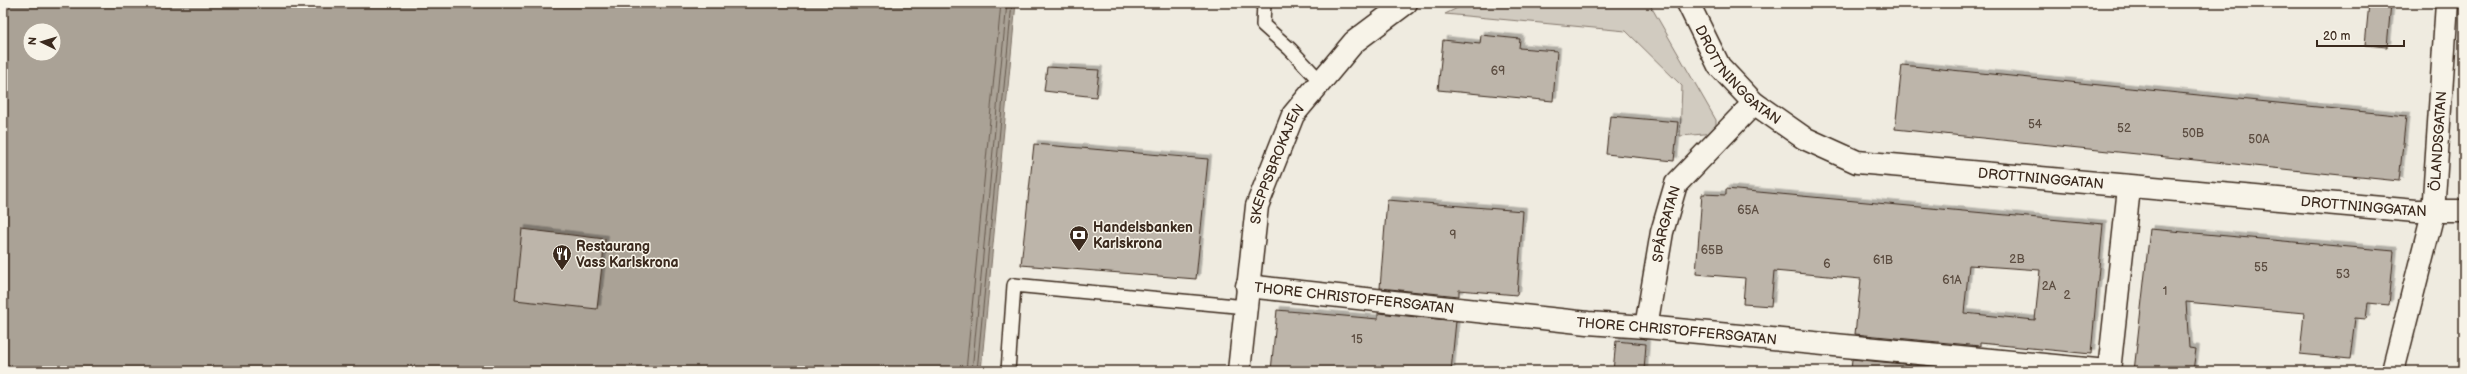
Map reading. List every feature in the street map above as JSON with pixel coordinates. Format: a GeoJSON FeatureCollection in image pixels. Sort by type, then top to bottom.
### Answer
{"type":"FeatureCollection","features":[{"type":"Feature","properties":{"kind":"street","name":"SKEPPSBROKAJEN"},"geometry":{"type":"LineString","coordinates":[[1239,371],[1257,206],[1293,115],[1354,42],[1406,3]]}},
{"type":"Feature","properties":{"kind":"street","name":"DROTTNINGGATAN"},"geometry":{"type":"LineString","coordinates":[[1688,3],[1719,66],[1754,103],[1804,138],[1857,162],[2129,188],[2433,213],[2464,211]]}},
{"type":"Feature","properties":{"kind":"street","name":"ÖLANDSGATAN"},"geometry":{"type":"LineString","coordinates":[[2393,371],[2433,213],[2447,3]]}},
{"type":"Feature","properties":{"kind":"street","name":"SPÅRGATAN"},"geometry":{"type":"LineString","coordinates":[[1646,327],[1662,232],[1676,184],[1754,103]]}},
{"type":"Feature","properties":{"kind":"street"},"geometry":{"type":"LineString","coordinates":[[2108,371],[2129,188]]}},
{"type":"Feature","properties":{"kind":"street","name":"THORE CHRISTOFFERSGATAN"},"geometry":{"type":"LineString","coordinates":[[1246,297],[1588,324],[1646,327],[2108,371]]}},
{"type":"Feature","properties":{"kind":"lane"},"geometry":{"type":"LineString","coordinates":[[1264,3],[1263,25],[1290,48],[1321,82]]}},
{"type":"Feature","properties":{"kind":"lane"},"geometry":{"type":"LineString","coordinates":[[1008,371],[1014,285],[1246,297]]}},
{"type":"Feature","properties":{"kind":"shaded area"},"geometry":{"type":"Polygon","coordinates":[[[1468,3],[1649,3],[1716,120],[1716,133],[1680,136],[1682,86],[1626,31],[1445,14],[1468,3]]]}},
{"type":"Feature","properties":{"kind":"water"},"geometry":{"type":"Polygon","coordinates":[[[3,3],[1016,3],[981,371],[3,371],[3,3]]]}},
{"type":"Feature","properties":{"kind":"building"},"geometry":{"type":"Polygon","coordinates":[[[2369,3],[2391,3],[2387,47],[2365,45],[2369,3]]]}},
{"type":"Feature","properties":{"kind":"building"},"geometry":{"type":"Polygon","coordinates":[[[1481,35],[1520,39],[1519,48],[1557,51],[1553,101],[1438,90],[1443,40],[1480,44],[1481,35]]]}},
{"type":"Feature","properties":{"kind":"building"},"geometry":{"type":"Polygon","coordinates":[[[1902,65],[2406,116],[2399,181],[1895,129],[1902,65]]]}},
{"type":"Feature","properties":{"kind":"building"},"geometry":{"type":"Polygon","coordinates":[[[1047,67],[1099,70],[1096,97],[1044,91],[1047,67]]]}},
{"type":"Feature","properties":{"kind":"building"},"geometry":{"type":"Polygon","coordinates":[[[1610,116],[1678,122],[1674,161],[1606,154],[1610,116]]]}},
{"type":"Feature","properties":{"kind":"building"},"geometry":{"type":"Polygon","coordinates":[[[1034,144],[1208,159],[1196,279],[1021,265],[1034,144]]]}},
{"type":"Feature","properties":{"kind":"building"},"geometry":{"type":"Polygon","coordinates":[[[1726,189],[2103,224],[2091,354],[1980,343],[1980,346],[1855,334],[1861,279],[1774,271],[1771,306],[1743,304],[1745,278],[1696,274],[1702,194],[1726,195],[1726,189]],[[1969,265],[1964,313],[2035,320],[2040,270],[1969,265]]]}},
{"type":"Feature","properties":{"kind":"building"},"geometry":{"type":"Polygon","coordinates":[[[1387,200],[1523,211],[1517,295],[1459,290],[1459,296],[1380,288],[1387,200]]]}},
{"type":"Feature","properties":{"kind":"building"},"geometry":{"type":"Polygon","coordinates":[[[522,229],[605,239],[597,309],[515,300],[522,229]]]}},
{"type":"Feature","properties":{"kind":"building"},"geometry":{"type":"Polygon","coordinates":[[[2150,229],[2394,251],[2389,305],[2368,303],[2366,319],[2355,318],[2350,359],[2300,354],[2304,313],[2186,302],[2189,348],[2196,349],[2193,371],[2134,371],[2150,229]]]}},
{"type":"Feature","properties":{"kind":"building"},"geometry":{"type":"Polygon","coordinates":[[[1277,310],[1378,319],[1378,313],[1456,321],[1451,371],[1379,371],[1343,367],[1343,371],[1271,371],[1277,310]]]}},
{"type":"Feature","properties":{"kind":"building"},"geometry":{"type":"Polygon","coordinates":[[[1616,341],[1646,344],[1644,371],[1613,371],[1616,341]]]}},
{"type":"Feature","properties":{"kind":"building"},"geometry":{"type":"Polygon","coordinates":[[[1852,359],[1975,371],[1851,371],[1852,359]]]}},
{"type":"Feature","properties":{"kind":"place","name":"Handelsbanken Karlskrona"},"geometry":{"type":"Point","coordinates":[1079,252]}},
{"type":"Feature","properties":{"kind":"place","name":"Restaurang Vass Karlskrona"},"geometry":{"type":"Point","coordinates":[562,271]}}]}
